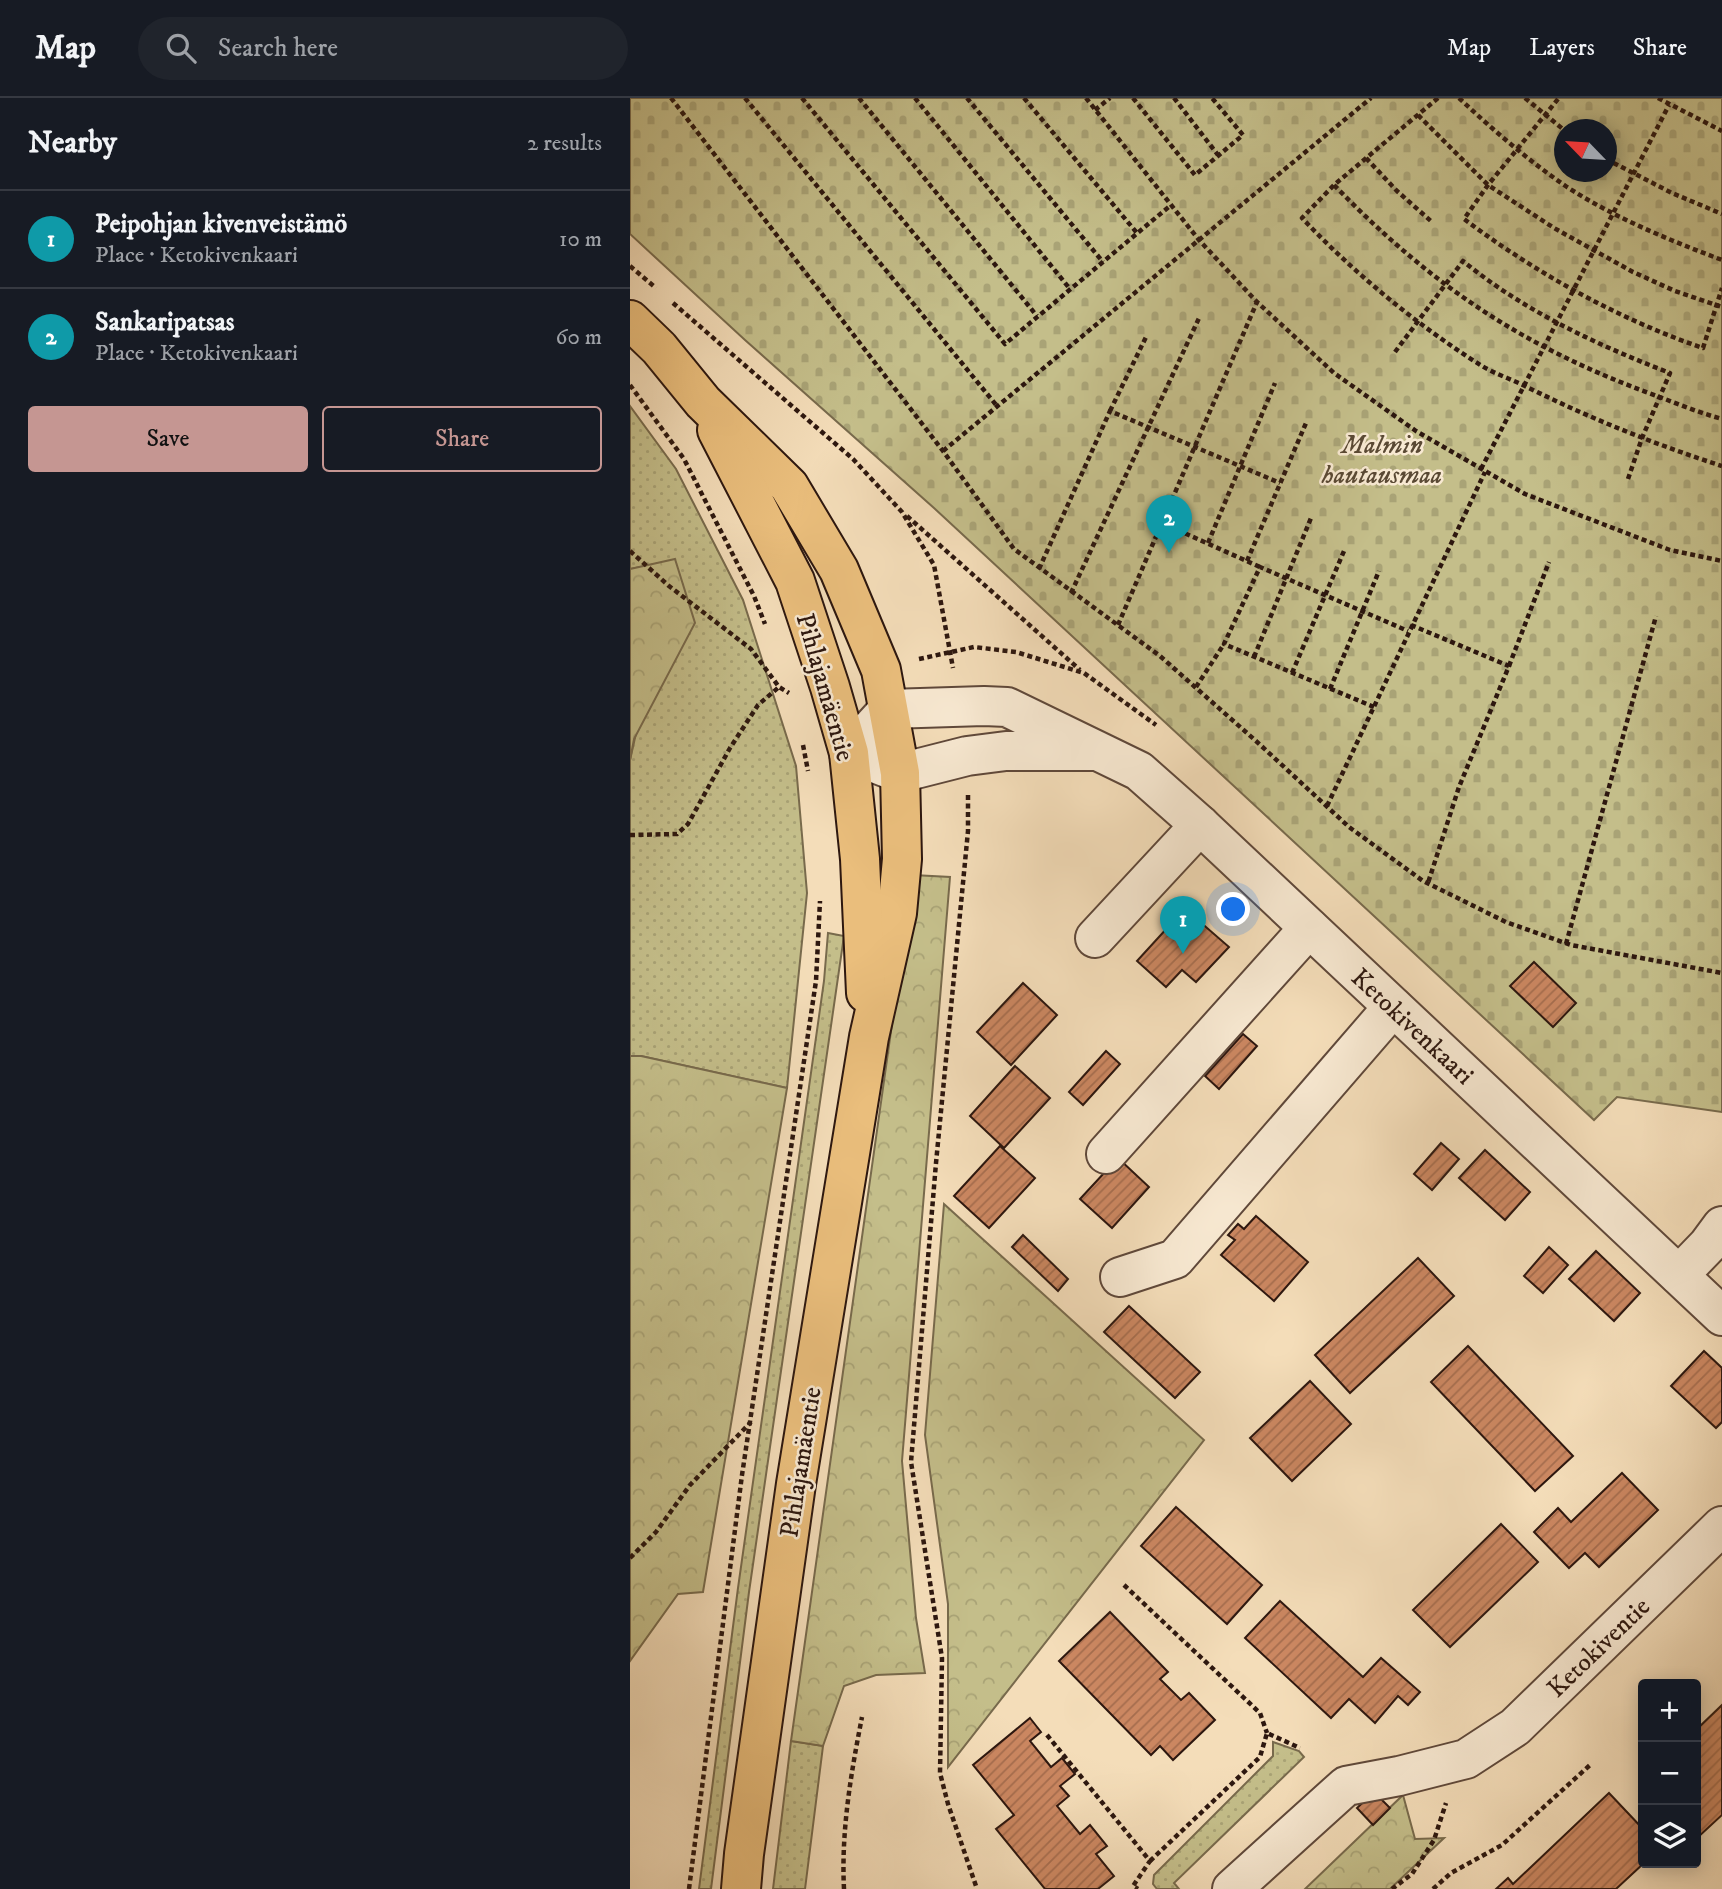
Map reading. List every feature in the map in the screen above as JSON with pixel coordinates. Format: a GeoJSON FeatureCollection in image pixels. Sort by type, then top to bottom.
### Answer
{"type":"FeatureCollection","features":[{"type":"Feature","properties":{"kind":"main road","name":"Pihlajamäentie"},"geometry":{"type":"LineString","coordinates":[[630,320],[659,348],[703,402],[789,486],[839,570],[881,670],[900,773],[902,859],[897,913],[869,1037],[796,1484],[741,1889]]}},
{"type":"Feature","properties":{"kind":"main road","name":"Pihlajamäentie"},"geometry":{"type":"LineString","coordinates":[[703,402],[795,581],[849,753],[860,859],[869,1037]]}},
{"type":"Feature","properties":{"kind":"street","name":"Ketokivenkaari"},"geometry":{"type":"LineString","coordinates":[[889,709],[1007,707],[1139,771],[1200,825],[1722,1316]]}},
{"type":"Feature","properties":{"kind":"street"},"geometry":{"type":"LineString","coordinates":[[889,709],[849,753],[900,773]]}},
{"type":"Feature","properties":{"kind":"street","name":"Ketokivenkaari"},"geometry":{"type":"LineString","coordinates":[[900,773],[967,756],[1006,751],[1094,751]]}},
{"type":"Feature","properties":{"kind":"street"},"geometry":{"type":"LineString","coordinates":[[1095,938],[1200,825]]}},
{"type":"Feature","properties":{"kind":"street"},"geometry":{"type":"LineString","coordinates":[[1106,1154],[1308,928]]}},
{"type":"Feature","properties":{"kind":"street"},"geometry":{"type":"LineString","coordinates":[[1120,1277],[1175,1259],[1393,1007]]}},
{"type":"Feature","properties":{"kind":"street"},"geometry":{"type":"LineString","coordinates":[[1679,1275],[1722,1226]]}},
{"type":"Feature","properties":{"kind":"street","name":"Ketokiventie"},"geometry":{"type":"LineString","coordinates":[[1232,1889],[1346,1786],[1466,1759],[1515,1727],[1722,1526]]}},
{"type":"Feature","properties":{"kind":"path"},"geometry":{"type":"LineString","coordinates":[[671,98],[943,451],[1014,550],[1160,656],[1349,827],[1427,883],[1506,922],[1566,944],[1722,973]]}},
{"type":"Feature","properties":{"kind":"path"},"geometry":{"type":"LineString","coordinates":[[745,98],[997,406]]}},
{"type":"Feature","properties":{"kind":"path"},"geometry":{"type":"LineString","coordinates":[[802,98],[1005,344],[1171,205]]}},
{"type":"Feature","properties":{"kind":"path"},"geometry":{"type":"LineString","coordinates":[[859,98],[1037,316]]}},
{"type":"Feature","properties":{"kind":"path"},"geometry":{"type":"LineString","coordinates":[[915,98],[1070,289]]}},
{"type":"Feature","properties":{"kind":"path"},"geometry":{"type":"LineString","coordinates":[[967,98],[1102,262]]}},
{"type":"Feature","properties":{"kind":"path"},"geometry":{"type":"LineString","coordinates":[[1024,98],[1136,233]]}},
{"type":"Feature","properties":{"kind":"path"},"geometry":{"type":"LineString","coordinates":[[1086,98],[1199,240],[1257,302],[1334,373],[1416,431],[1525,494],[1670,550],[1722,561]]}},
{"type":"Feature","properties":{"kind":"path"},"geometry":{"type":"LineString","coordinates":[[1096,110],[1110,98]]}},
{"type":"Feature","properties":{"kind":"path"},"geometry":{"type":"LineString","coordinates":[[1133,98],[1195,174],[1243,135],[1212,98]]}},
{"type":"Feature","properties":{"kind":"path"},"geometry":{"type":"LineString","coordinates":[[1174,98],[1219,155]]}},
{"type":"Feature","properties":{"kind":"path"},"geometry":{"type":"LineString","coordinates":[[943,451],[1371,98]]}},
{"type":"Feature","properties":{"kind":"path"},"geometry":{"type":"LineString","coordinates":[[1438,98],[1334,185],[1302,218],[1327,245],[1366,279],[1419,321],[1485,367],[1556,402],[1642,438],[1722,466]]}},
{"type":"Feature","properties":{"kind":"path"},"geometry":{"type":"LineString","coordinates":[[1460,98],[1518,149],[1568,187],[1614,213],[1722,260]]}},
{"type":"Feature","properties":{"kind":"path"},"geometry":{"type":"LineString","coordinates":[[1525,98],[1554,123]]}},
{"type":"Feature","properties":{"kind":"path"},"geometry":{"type":"LineString","coordinates":[[1658,98],[1722,131]]}},
{"type":"Feature","properties":{"kind":"path"},"geometry":{"type":"LineString","coordinates":[[1558,99],[1464,219],[1554,280],[1670,337],[1703,348],[1719,306],[1722,288]]}},
{"type":"Feature","properties":{"kind":"path"},"geometry":{"type":"LineString","coordinates":[[1327,807],[1483,470],[1669,105]]}},
{"type":"Feature","properties":{"kind":"path"},"geometry":{"type":"LineString","coordinates":[[1418,115],[1488,185],[1594,251],[1654,281],[1719,306]]}},
{"type":"Feature","properties":{"kind":"path"},"geometry":{"type":"LineString","coordinates":[[1366,159],[1432,222]]}},
{"type":"Feature","properties":{"kind":"path"},"geometry":{"type":"LineString","coordinates":[[1617,165],[1722,214]]}},
{"type":"Feature","properties":{"kind":"path"},"geometry":{"type":"LineString","coordinates":[[1334,185],[1370,222],[1445,285],[1512,331],[1621,383],[1722,419]]}},
{"type":"Feature","properties":{"kind":"path"},"geometry":{"type":"LineString","coordinates":[[1395,352],[1463,261],[1490,283],[1557,323],[1630,358],[1670,373],[1642,438],[1628,480]]}},
{"type":"Feature","properties":{"kind":"path"},"geometry":{"type":"LineString","coordinates":[[630,266],[660,292]]}},
{"type":"Feature","properties":{"kind":"path"},"geometry":{"type":"LineString","coordinates":[[670,301],[853,459],[902,512],[1084,673],[1156,724]]}},
{"type":"Feature","properties":{"kind":"path"},"geometry":{"type":"LineString","coordinates":[[1118,625],[1257,302]]}},
{"type":"Feature","properties":{"kind":"path"},"geometry":{"type":"LineString","coordinates":[[1071,593],[1200,316]]}},
{"type":"Feature","properties":{"kind":"path"},"geometry":{"type":"LineString","coordinates":[[1039,569],[1146,337]]}},
{"type":"Feature","properties":{"kind":"path"},"geometry":{"type":"LineString","coordinates":[[1208,543],[1275,383]]}},
{"type":"Feature","properties":{"kind":"path"},"geometry":{"type":"LineString","coordinates":[[630,385],[684,459],[754,596],[768,632]]}},
{"type":"Feature","properties":{"kind":"path"},"geometry":{"type":"LineString","coordinates":[[1110,411],[1280,483]]}},
{"type":"Feature","properties":{"kind":"path"},"geometry":{"type":"LineString","coordinates":[[1247,561],[1306,423]]}},
{"type":"Feature","properties":{"kind":"path"},"geometry":{"type":"LineString","coordinates":[[902,512],[934,565],[951,650]]}},
{"type":"Feature","properties":{"kind":"path"},"geometry":{"type":"LineString","coordinates":[[1254,657],[1311,518]]}},
{"type":"Feature","properties":{"kind":"path"},"geometry":{"type":"LineString","coordinates":[[1162,523],[1408,631]]}},
{"type":"Feature","properties":{"kind":"path"},"geometry":{"type":"LineString","coordinates":[[630,551],[669,586],[751,649],[779,687],[791,694],[786,681]]}},
{"type":"Feature","properties":{"kind":"path"},"geometry":{"type":"LineString","coordinates":[[1292,673],[1343,551]]}},
{"type":"Feature","properties":{"kind":"path"},"geometry":{"type":"LineString","coordinates":[[1427,883],[1459,787],[1549,562]]}},
{"type":"Feature","properties":{"kind":"path"},"geometry":{"type":"LineString","coordinates":[[1196,688],[1224,644],[1260,567]]}},
{"type":"Feature","properties":{"kind":"path"},"geometry":{"type":"LineString","coordinates":[[1331,688],[1379,571]]}},
{"type":"Feature","properties":{"kind":"path"},"geometry":{"type":"LineString","coordinates":[[1566,944],[1656,616]]}},
{"type":"Feature","properties":{"kind":"path"},"geometry":{"type":"LineString","coordinates":[[1411,625],[1509,666]]}},
{"type":"Feature","properties":{"kind":"path"},"geometry":{"type":"LineString","coordinates":[[1224,644],[1374,707]]}},
{"type":"Feature","properties":{"kind":"path"},"geometry":{"type":"LineString","coordinates":[[908,662],[951,650],[974,647],[1016,652],[1084,673]]}},
{"type":"Feature","properties":{"kind":"path"},"geometry":{"type":"LineString","coordinates":[[630,835],[677,834],[688,824],[758,705],[779,687]]}},
{"type":"Feature","properties":{"kind":"path"},"geometry":{"type":"LineString","coordinates":[[802,742],[810,780]]}},
{"type":"Feature","properties":{"kind":"path"},"geometry":{"type":"LineString","coordinates":[[967,756],[968,831],[934,1177],[911,1462],[943,1658],[940,1773],[947,1804],[977,1889]]}},
{"type":"Feature","properties":{"kind":"path"},"geometry":{"type":"LineString","coordinates":[[689,1889],[742,1475],[817,981],[820,888]]}},
{"type":"Feature","properties":{"kind":"path"},"geometry":{"type":"LineString","coordinates":[[630,1558],[656,1532],[690,1485],[751,1421]]}},
{"type":"Feature","properties":{"kind":"path"},"geometry":{"type":"LineString","coordinates":[[1124,1585],[1260,1713],[1266,1733],[1260,1757],[1150,1861],[1134,1888]]}},
{"type":"Feature","properties":{"kind":"path"},"geometry":{"type":"LineString","coordinates":[[844,1889],[843,1857],[850,1780],[862,1717]]}},
{"type":"Feature","properties":{"kind":"path"},"geometry":{"type":"LineString","coordinates":[[1266,1733],[1300,1748]]}},
{"type":"Feature","properties":{"kind":"path"},"geometry":{"type":"LineString","coordinates":[[1047,1735],[1150,1861]]}},
{"type":"Feature","properties":{"kind":"path"},"geometry":{"type":"LineString","coordinates":[[1392,1889],[1412,1874],[1434,1840],[1439,1820],[1466,1759]]}},
{"type":"Feature","properties":{"kind":"path"},"geometry":{"type":"LineString","coordinates":[[1433,1889],[1451,1873],[1502,1845],[1590,1765]]}},
{"type":"Feature","properties":{"kind":"green space","name":"Malmin hautausmaa"},"geometry":{"type":"Polygon","coordinates":[[[630,98],[1722,98],[1722,1112],[1617,1097],[1594,1120],[934,508],[630,234],[630,98]]]}},
{"type":"Feature","properties":{"kind":"green space"},"geometry":{"type":"Polygon","coordinates":[[[630,406],[676,469],[743,600],[796,766],[807,893],[787,1088],[641,1056],[630,1056],[630,760],[675,560],[630,569],[630,406]]]}},
{"type":"Feature","properties":{"kind":"green space"},"geometry":{"type":"Polygon","coordinates":[[[675,559],[695,623],[634,739],[630,760],[630,569],[675,559]]]}},
{"type":"Feature","properties":{"kind":"green space"},"geometry":{"type":"Polygon","coordinates":[[[913,875],[950,877],[902,1461],[916,1618],[925,1673],[876,1675],[844,1686],[823,1746],[791,1741],[913,875]]]}},
{"type":"Feature","properties":{"kind":"green space"},"geometry":{"type":"Polygon","coordinates":[[[828,933],[844,936],[749,1592],[711,1889],[699,1889],[738,1588],[824,981],[828,933]]]}},
{"type":"Feature","properties":{"kind":"green space"},"geometry":{"type":"Polygon","coordinates":[[[630,1056],[641,1056],[787,1088],[703,1592],[678,1594],[630,1661],[630,1056]]]}},
{"type":"Feature","properties":{"kind":"green space"},"geometry":{"type":"Polygon","coordinates":[[[944,1204],[1204,1440],[948,1767],[948,1604],[925,1435],[944,1204]]]}},
{"type":"Feature","properties":{"kind":"green space"},"geometry":{"type":"Polygon","coordinates":[[[791,1741],[823,1746],[805,1889],[773,1889],[791,1741]]]}},
{"type":"Feature","properties":{"kind":"green space"},"geometry":{"type":"Polygon","coordinates":[[[1273,1742],[1299,1751],[1304,1757],[1174,1883],[1179,1889],[1157,1889],[1153,1884],[1154,1875],[1273,1756],[1273,1742]]]}},
{"type":"Feature","properties":{"kind":"green space"},"geometry":{"type":"Polygon","coordinates":[[[1403,1795],[1415,1839],[1444,1838],[1390,1889],[1305,1889],[1403,1795]]]}},
{"type":"Feature","properties":{"kind":"building"},"geometry":{"type":"Polygon","coordinates":[[[1199,921],[1229,947],[1196,982],[1182,970],[1166,987],[1137,961],[1169,926],[1183,939],[1199,921]]]}},
{"type":"Feature","properties":{"kind":"building"},"geometry":{"type":"Polygon","coordinates":[[[1534,962],[1576,1003],[1553,1027],[1510,986],[1534,962]]]}},
{"type":"Feature","properties":{"kind":"building"},"geometry":{"type":"Polygon","coordinates":[[[1023,983],[1057,1015],[1011,1065],[977,1032],[1023,983]]]}},
{"type":"Feature","properties":{"kind":"building"},"geometry":{"type":"Polygon","coordinates":[[[1243,1034],[1257,1046],[1219,1089],[1205,1076],[1243,1034]]]}},
{"type":"Feature","properties":{"kind":"building"},"geometry":{"type":"Polygon","coordinates":[[[1106,1051],[1120,1064],[1083,1105],[1069,1092],[1106,1051]]]}},
{"type":"Feature","properties":{"kind":"building"},"geometry":{"type":"Polygon","coordinates":[[[1015,1066],[1050,1098],[1004,1148],[970,1116],[1015,1066]]]}},
{"type":"Feature","properties":{"kind":"building"},"geometry":{"type":"Polygon","coordinates":[[[1441,1143],[1459,1159],[1432,1190],[1414,1174],[1441,1143]]]}},
{"type":"Feature","properties":{"kind":"building"},"geometry":{"type":"Polygon","coordinates":[[[1000,1146],[1035,1178],[989,1228],[954,1196],[1000,1146]]]}},
{"type":"Feature","properties":{"kind":"building"},"geometry":{"type":"Polygon","coordinates":[[[1485,1150],[1530,1192],[1505,1220],[1459,1178],[1485,1150]]]}},
{"type":"Feature","properties":{"kind":"building"},"geometry":{"type":"Polygon","coordinates":[[[1118,1158],[1149,1187],[1112,1228],[1080,1199],[1118,1158]]]}},
{"type":"Feature","properties":{"kind":"building"},"geometry":{"type":"Polygon","coordinates":[[[1256,1216],[1308,1262],[1274,1301],[1221,1255],[1235,1240],[1228,1235],[1238,1224],[1244,1229],[1256,1216]]]}},
{"type":"Feature","properties":{"kind":"building"},"geometry":{"type":"Polygon","coordinates":[[[1023,1235],[1068,1279],[1058,1291],[1012,1247],[1023,1235]]]}},
{"type":"Feature","properties":{"kind":"building"},"geometry":{"type":"Polygon","coordinates":[[[1549,1247],[1568,1265],[1543,1293],[1524,1276],[1549,1247]]]}},
{"type":"Feature","properties":{"kind":"building"},"geometry":{"type":"Polygon","coordinates":[[[1596,1251],[1640,1293],[1614,1321],[1569,1279],[1596,1251]]]}},
{"type":"Feature","properties":{"kind":"building"},"geometry":{"type":"Polygon","coordinates":[[[1418,1258],[1454,1296],[1350,1393],[1315,1355],[1418,1258]]]}},
{"type":"Feature","properties":{"kind":"building"},"geometry":{"type":"Polygon","coordinates":[[[1129,1306],[1200,1372],[1175,1398],[1104,1332],[1129,1306]]]}},
{"type":"Feature","properties":{"kind":"building"},"geometry":{"type":"Polygon","coordinates":[[[1468,1346],[1573,1456],[1535,1491],[1431,1382],[1468,1346]]]}},
{"type":"Feature","properties":{"kind":"building"},"geometry":{"type":"Polygon","coordinates":[[[1704,1351],[1722,1368],[1722,1422],[1716,1428],[1671,1386],[1704,1351]]]}},
{"type":"Feature","properties":{"kind":"building"},"geometry":{"type":"Polygon","coordinates":[[[1310,1381],[1351,1424],[1292,1481],[1250,1438],[1310,1381]]]}},
{"type":"Feature","properties":{"kind":"building"},"geometry":{"type":"Polygon","coordinates":[[[1622,1473],[1658,1510],[1599,1567],[1585,1553],[1569,1568],[1534,1532],[1558,1508],[1571,1522],[1622,1473]]]}},
{"type":"Feature","properties":{"kind":"building"},"geometry":{"type":"Polygon","coordinates":[[[1176,1507],[1262,1585],[1227,1624],[1141,1546],[1176,1507]]]}},
{"type":"Feature","properties":{"kind":"building"},"geometry":{"type":"Polygon","coordinates":[[[1501,1524],[1538,1562],[1450,1647],[1413,1610],[1501,1524]]]}},
{"type":"Feature","properties":{"kind":"building"},"geometry":{"type":"Polygon","coordinates":[[[1280,1601],[1363,1677],[1381,1658],[1420,1692],[1408,1705],[1398,1696],[1375,1723],[1349,1699],[1331,1718],[1245,1638],[1280,1601]]]}},
{"type":"Feature","properties":{"kind":"building"},"geometry":{"type":"Polygon","coordinates":[[[1110,1612],[1168,1672],[1160,1679],[1181,1700],[1189,1693],[1215,1720],[1173,1760],[1160,1746],[1151,1755],[1059,1661],[1110,1612]]]}},
{"type":"Feature","properties":{"kind":"building"},"geometry":{"type":"Polygon","coordinates":[[[1722,1705],[1722,1815],[1701,1834],[1701,1742],[1701,1725],[1722,1705]]]}},
{"type":"Feature","properties":{"kind":"building"},"geometry":{"type":"Polygon","coordinates":[[[1030,1718],[1041,1732],[1030,1741],[1051,1767],[1062,1758],[1075,1774],[1060,1786],[1069,1796],[1057,1806],[1080,1834],[1090,1825],[1107,1846],[1096,1854],[1114,1876],[1098,1889],[1045,1889],[996,1829],[1014,1815],[973,1765],[1030,1718]]]}},
{"type":"Feature","properties":{"kind":"building"},"geometry":{"type":"Polygon","coordinates":[[[1374,1792],[1390,1808],[1373,1825],[1357,1808],[1374,1792]]]}},
{"type":"Feature","properties":{"kind":"building"},"geometry":{"type":"Polygon","coordinates":[[[1609,1793],[1638,1824],[1639,1868],[1616,1889],[1496,1889],[1508,1878],[1513,1884],[1609,1793]]]}},
{"type":"Feature","properties":{"kind":"place","name":"Sankaripatsas"},"geometry":{"type":"Point","coordinates":[1169,553]}},
{"type":"Feature","properties":{"kind":"place","name":"Peipohjan kivenveistämö"},"geometry":{"type":"Point","coordinates":[1183,954]}}]}
